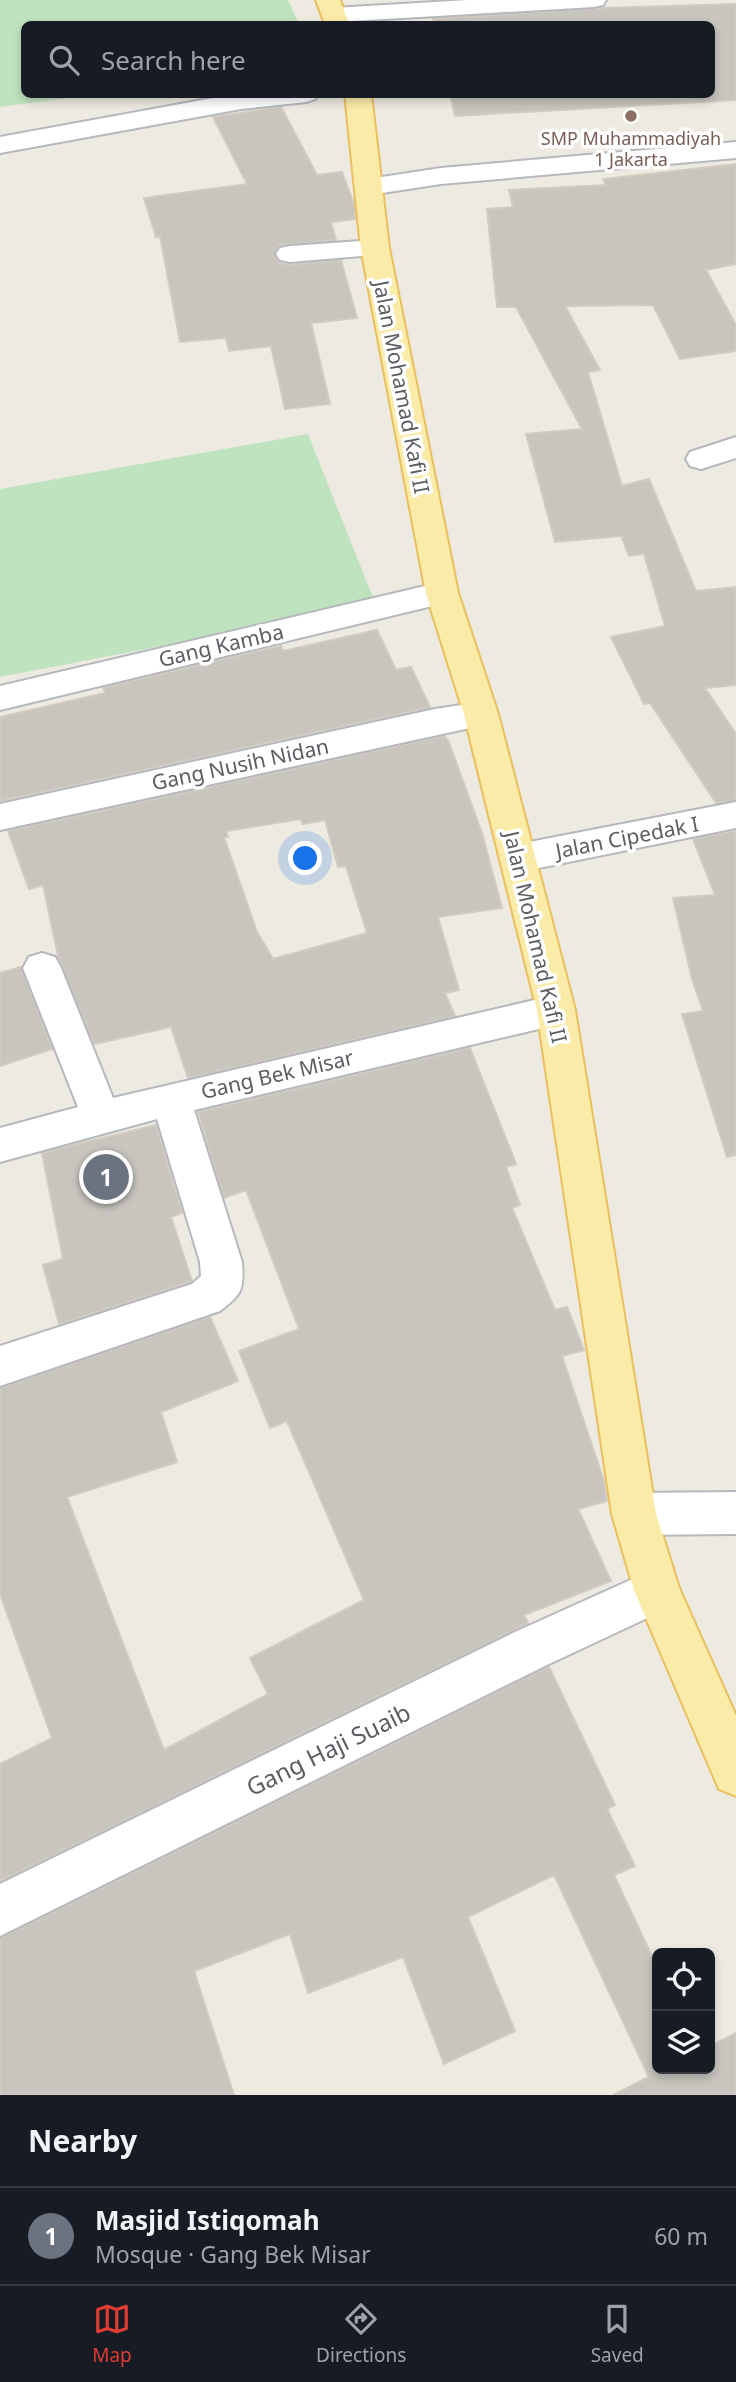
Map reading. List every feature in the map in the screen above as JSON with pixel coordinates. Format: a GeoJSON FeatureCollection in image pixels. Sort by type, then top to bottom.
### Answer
{"type":"FeatureCollection","features":[{"type":"Feature","properties":{"kind":"main road","name":"Jalan Mohamad Kafi II"},"geometry":{"type":"LineString","coordinates":[[359,98],[377,185],[375,248],[442,593],[530,856],[556,1010],[653,1514],[657,1590],[736,1772]]}},
{"type":"Feature","properties":{"kind":"street"},"geometry":{"type":"LineString","coordinates":[[333,13],[594,0]]}},
{"type":"Feature","properties":{"kind":"street"},"geometry":{"type":"LineString","coordinates":[[0,145],[269,98]]}},
{"type":"Feature","properties":{"kind":"street"},"geometry":{"type":"LineString","coordinates":[[377,185],[441,176],[736,150]]}},
{"type":"Feature","properties":{"kind":"street"},"geometry":{"type":"LineString","coordinates":[[290,254],[375,248]]}},
{"type":"Feature","properties":{"kind":"street"},"geometry":{"type":"LineString","coordinates":[[701,459],[736,447]]}},
{"type":"Feature","properties":{"kind":"street","name":"Gang Kamba"},"geometry":{"type":"LineString","coordinates":[[0,698],[442,593]]}},
{"type":"Feature","properties":{"kind":"street","name":"Gang Nusih Nidan"},"geometry":{"type":"LineString","coordinates":[[0,817],[435,721],[481,714]]}},
{"type":"Feature","properties":{"kind":"street","name":"Jalan Cipedak I"},"geometry":{"type":"LineString","coordinates":[[530,856],[736,815]]}},
{"type":"Feature","properties":{"kind":"street"},"geometry":{"type":"LineString","coordinates":[[42,968],[101,1117]]}},
{"type":"Feature","properties":{"kind":"street","name":"Gang Bek Misar"},"geometry":{"type":"LineString","coordinates":[[0,1145],[171,1099],[556,1010]]}},
{"type":"Feature","properties":{"kind":"street"},"geometry":{"type":"LineString","coordinates":[[0,1366],[205,1298],[223,1284],[221,1262],[171,1099]]}},
{"type":"Feature","properties":{"kind":"street"},"geometry":{"type":"LineString","coordinates":[[653,1514],[736,1513]]}},
{"type":"Feature","properties":{"kind":"street","name":"Gang Haji Suaib"},"geometry":{"type":"LineString","coordinates":[[0,1911],[532,1648],[657,1590]]}},
{"type":"Feature","properties":{"kind":"green space"},"geometry":{"type":"Polygon","coordinates":[[[0,0],[288,0],[298,21],[21,21],[21,98],[68,98],[0,107],[0,0]]]}},
{"type":"Feature","properties":{"kind":"green space"},"geometry":{"type":"Polygon","coordinates":[[[308,434],[376,605],[0,677],[0,489],[308,434]]]}},
{"type":"Feature","properties":{"kind":"building"},"geometry":{"type":"Polygon","coordinates":[[[736,4],[736,100],[455,116],[451,98],[715,98],[715,21],[433,19],[601,8],[736,4]]]}},
{"type":"Feature","properties":{"kind":"building"},"geometry":{"type":"Polygon","coordinates":[[[281,107],[317,175],[342,172],[354,204],[355,219],[331,222],[336,240],[279,245],[274,255],[279,263],[289,265],[341,260],[357,318],[311,323],[330,404],[285,409],[271,346],[229,351],[226,338],[180,342],[160,236],[156,237],[144,198],[247,184],[213,117],[281,107]]]}},
{"type":"Feature","properties":{"kind":"building"},"geometry":{"type":"Polygon","coordinates":[[[736,164],[736,264],[706,270],[736,325],[736,351],[680,359],[653,305],[565,306],[600,370],[588,372],[622,486],[649,479],[696,591],[736,587],[736,685],[705,688],[736,734],[736,800],[716,803],[650,703],[644,704],[611,637],[665,626],[644,554],[629,556],[621,536],[555,542],[526,434],[582,429],[516,307],[497,307],[487,209],[513,207],[509,190],[606,185],[603,179],[736,164]]]}},
{"type":"Feature","properties":{"kind":"building"},"geometry":{"type":"Polygon","coordinates":[[[377,630],[396,670],[411,667],[430,707],[0,801],[0,717],[105,693],[103,688],[232,657],[281,646],[283,651],[377,630]]]}},
{"type":"Feature","properties":{"kind":"building"},"geometry":{"type":"Polygon","coordinates":[[[444,736],[448,740],[482,833],[502,908],[438,917],[459,990],[445,993],[455,1016],[188,1078],[171,1027],[94,1044],[58,956],[43,885],[29,889],[8,831],[444,736]],[[301,819],[226,831],[228,837],[224,837],[257,932],[273,959],[367,933],[346,866],[338,867],[325,820],[303,824],[301,819]]]}},
{"type":"Feature","properties":{"kind":"building"},"geometry":{"type":"Polygon","coordinates":[[[736,831],[736,1155],[727,1157],[682,1014],[703,1011],[692,979],[673,898],[715,895],[693,839],[736,831]]]}},
{"type":"Feature","properties":{"kind":"building"},"geometry":{"type":"Polygon","coordinates":[[[21,967],[52,1049],[0,1066],[0,973],[21,967]]]}},
{"type":"Feature","properties":{"kind":"building"},"geometry":{"type":"Polygon","coordinates":[[[470,1048],[516,1164],[506,1167],[520,1205],[512,1208],[555,1310],[567,1307],[584,1350],[562,1356],[604,1481],[607,1501],[578,1509],[611,1581],[524,1615],[528,1623],[0,1881],[0,1764],[52,1738],[0,1594],[0,1388],[210,1317],[238,1381],[161,1412],[177,1462],[67,1497],[164,1750],[268,1694],[250,1658],[364,1600],[287,1421],[270,1428],[239,1351],[299,1329],[246,1190],[224,1198],[198,1112],[470,1048]]]}},
{"type":"Feature","properties":{"kind":"building"},"geometry":{"type":"Polygon","coordinates":[[[156,1125],[182,1213],[171,1217],[192,1281],[59,1324],[43,1265],[63,1259],[42,1153],[156,1125]]]}},
{"type":"Feature","properties":{"kind":"building"},"geometry":{"type":"Polygon","coordinates":[[[549,1667],[615,1805],[607,1809],[635,1866],[614,1875],[652,1956],[652,2074],[715,2074],[715,2044],[736,2033],[736,2095],[613,2095],[649,2077],[554,1875],[468,1917],[515,2031],[444,2064],[403,1957],[308,1993],[290,1934],[194,1971],[234,2095],[0,2095],[0,1938],[549,1667]]]}},
{"type":"Feature","properties":{"kind":"place","name":"SMP Muhammadiyah 1 Jakarta"},"geometry":{"type":"Point","coordinates":[631,116]}},
{"type":"Feature","properties":{"kind":"place","name":"Masjid Istiqomah"},"geometry":{"type":"Point","coordinates":[106,1177]}}]}
